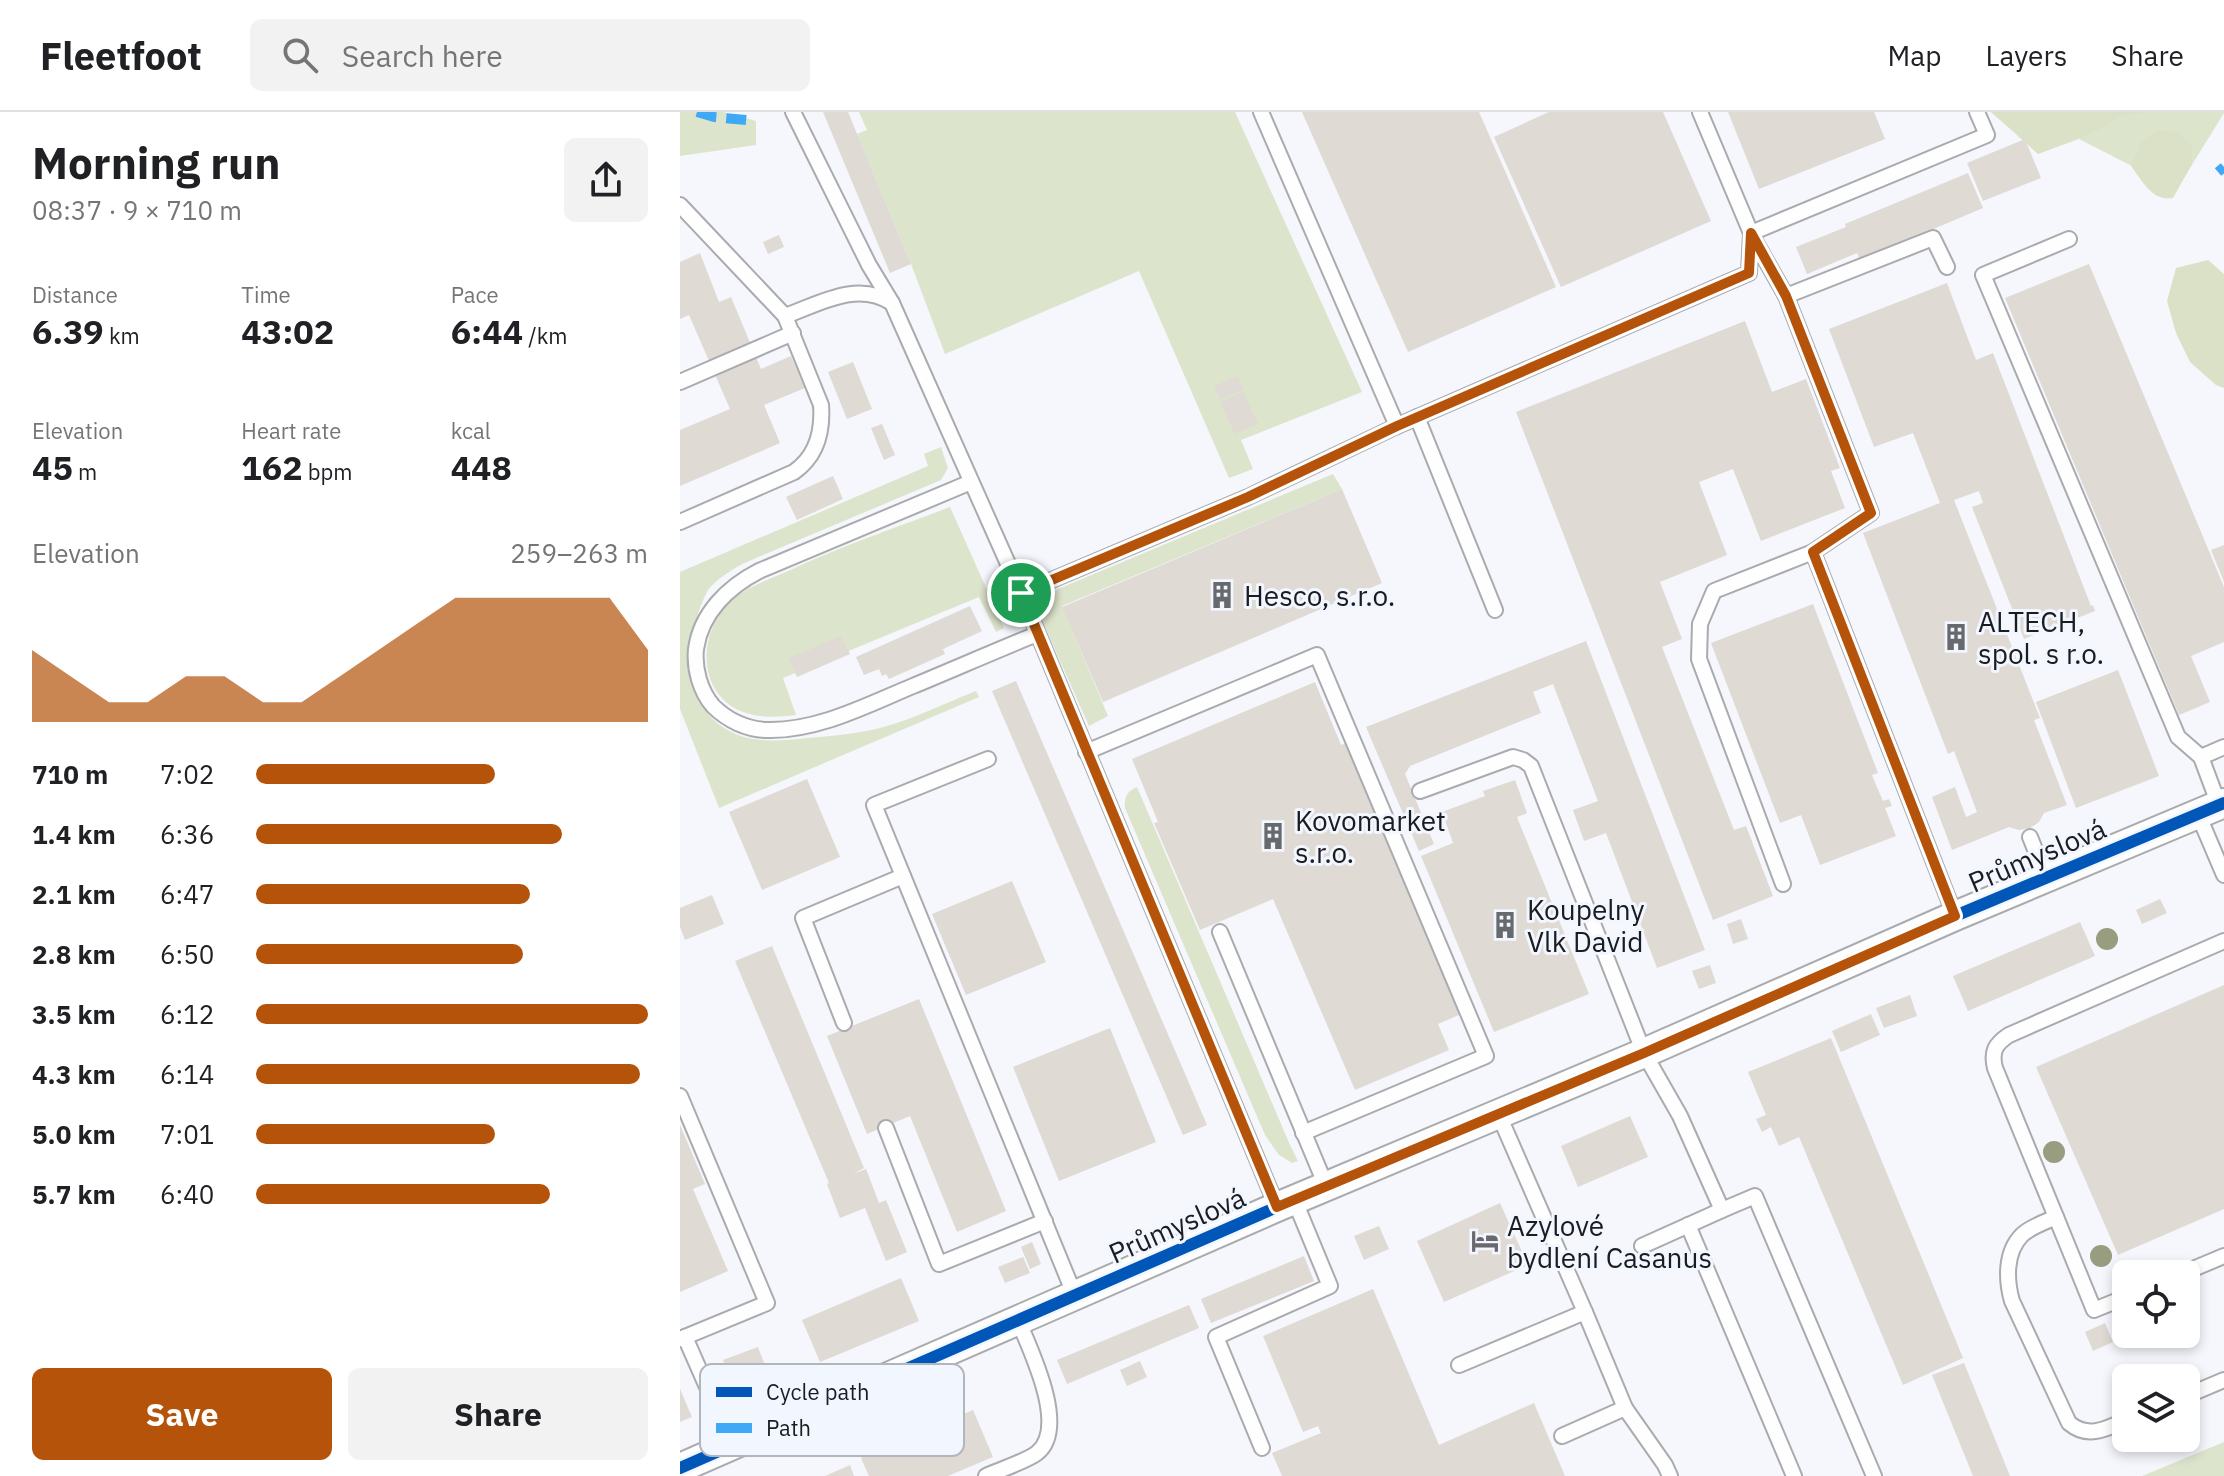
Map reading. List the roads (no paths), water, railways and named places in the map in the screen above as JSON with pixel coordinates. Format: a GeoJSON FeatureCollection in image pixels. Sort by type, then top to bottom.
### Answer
{"type":"FeatureCollection","features":[{"type":"Feature","properties":{"kind":"street","name":"Průmyslová"},"geometry":{"type":"LineString","coordinates":[[917,1364],[2214,807]]}},
{"type":"Feature","properties":{"kind":"street","name":"Průmyslová"},"geometry":{"type":"LineString","coordinates":[[680,1468],[706,1456]]}},
{"type":"Feature","properties":{"kind":"lane"},"geometry":{"type":"LineString","coordinates":[[793,112],[869,265],[892,303],[1286,1203],[1330,1286],[1216,1337],[1262,1448]]}},
{"type":"Feature","properties":{"kind":"lane"},"geometry":{"type":"LineString","coordinates":[[1261,112],[1397,426]]}},
{"type":"Feature","properties":{"kind":"lane"},"geometry":{"type":"LineString","coordinates":[[1700,112],[1751,233],[1786,296],[1871,513],[1813,552],[1714,591],[1700,624],[1699,659],[1783,884]]}},
{"type":"Feature","properties":{"kind":"lane"},"geometry":{"type":"LineString","coordinates":[[1751,233],[1987,135],[1977,112]]}},
{"type":"Feature","properties":{"kind":"lane"},"geometry":{"type":"LineString","coordinates":[[680,205],[785,316],[821,405],[821,430],[812,455],[804,465],[680,522]]}},
{"type":"Feature","properties":{"kind":"lane"},"geometry":{"type":"LineString","coordinates":[[1021,593],[1248,497],[1417,417],[1749,273],[1751,233]]}},
{"type":"Feature","properties":{"kind":"lane"},"geometry":{"type":"LineString","coordinates":[[1786,296],[1933,238],[1947,267]]}},
{"type":"Feature","properties":{"kind":"lane"},"geometry":{"type":"LineString","coordinates":[[2069,239],[1983,275],[2178,737],[2201,757],[2214,807],[2224,875]]}},
{"type":"Feature","properties":{"kind":"lane"},"geometry":{"type":"LineString","coordinates":[[785,316],[855,292],[892,303]]}},
{"type":"Feature","properties":{"kind":"lane"},"geometry":{"type":"LineString","coordinates":[[680,382],[793,333]]}},
{"type":"Feature","properties":{"kind":"lane"},"geometry":{"type":"LineString","coordinates":[[1417,417],[1495,610]]}},
{"type":"Feature","properties":{"kind":"lane"},"geometry":{"type":"LineString","coordinates":[[971,482],[773,565],[734,587],[721,598],[707,618],[698,640],[695,661],[703,690],[723,715],[749,727],[768,730],[806,726],[863,707],[1037,634]]}},
{"type":"Feature","properties":{"kind":"lane"},"geometry":{"type":"LineString","coordinates":[[1813,552],[1955,916]]}},
{"type":"Feature","properties":{"kind":"lane"},"geometry":{"type":"LineString","coordinates":[[1086,752],[1317,655],[1486,1056],[1303,1133]]}},
{"type":"Feature","properties":{"kind":"lane"},"geometry":{"type":"LineString","coordinates":[[2201,757],[2224,747]]}},
{"type":"Feature","properties":{"kind":"lane"},"geometry":{"type":"LineString","coordinates":[[1420,791],[1513,757],[1531,766],[1644,1053],[1680,1116],[1722,1210]]}},
{"type":"Feature","properties":{"kind":"lane"},"geometry":{"type":"LineString","coordinates":[[988,759],[874,805],[1075,1296]]}},
{"type":"Feature","properties":{"kind":"lane"},"geometry":{"type":"LineString","coordinates":[[2030,837],[2046,877]]}},
{"type":"Feature","properties":{"kind":"lane"},"geometry":{"type":"LineString","coordinates":[[844,1023],[803,918],[903,876]]}},
{"type":"Feature","properties":{"kind":"lane"},"geometry":{"type":"LineString","coordinates":[[1220,932],[1326,1186]]}},
{"type":"Feature","properties":{"kind":"lane"},"geometry":{"type":"LineString","coordinates":[[2112,1303],[2094,1310],[1995,1068],[1993,1051],[2009,1035],[2224,941]]}},
{"type":"Feature","properties":{"kind":"lane"},"geometry":{"type":"LineString","coordinates":[[680,1096],[767,1303],[683,1338],[700,1375]]}},
{"type":"Feature","properties":{"kind":"lane"},"geometry":{"type":"LineString","coordinates":[[1498,1113],[1625,1408],[1670,1476]]}},
{"type":"Feature","properties":{"kind":"lane"},"geometry":{"type":"LineString","coordinates":[[886,1128],[939,1264],[1045,1221]]}},
{"type":"Feature","properties":{"kind":"lane"},"geometry":{"type":"LineString","coordinates":[[1642,1246],[1755,1196],[1874,1476]]}},
{"type":"Feature","properties":{"kind":"lane"},"geometry":{"type":"LineString","coordinates":[[2056,1217],[2024,1233],[2015,1244],[2008,1272],[2012,1301],[2069,1423],[2077,1429],[2095,1432],[2112,1425]]}},
{"type":"Feature","properties":{"kind":"lane"},"geometry":{"type":"LineString","coordinates":[[1688,1225],[1794,1476]]}},
{"type":"Feature","properties":{"kind":"lane"},"geometry":{"type":"LineString","coordinates":[[2200,1266],[2224,1256]]}},
{"type":"Feature","properties":{"kind":"lane"},"geometry":{"type":"LineString","coordinates":[[1459,1365],[1585,1312]]}},
{"type":"Feature","properties":{"kind":"lane"},"geometry":{"type":"LineString","coordinates":[[986,1476],[1039,1453],[1050,1433],[1050,1416],[1039,1369],[1018,1320]]}},
{"type":"Feature","properties":{"kind":"lane"},"geometry":{"type":"LineString","coordinates":[[2200,1390],[2224,1380]]}},
{"type":"Feature","properties":{"kind":"lane"},"geometry":{"type":"LineString","coordinates":[[1562,1436],[1625,1408]]}},
{"type":"Feature","properties":{"kind":"place","name":"Hesco, s.r.o."},"geometry":{"type":"Point","coordinates":[1222,595]}},
{"type":"Feature","properties":{"kind":"place","name":"ALTECH, spol. s r.o."},"geometry":{"type":"Point","coordinates":[1956,637]}},
{"type":"Feature","properties":{"kind":"place","name":"Kovomarket s.r.o."},"geometry":{"type":"Point","coordinates":[1273,836]}},
{"type":"Feature","properties":{"kind":"place","name":"Koupelny Vlk David"},"geometry":{"type":"Point","coordinates":[1505,925]}},
{"type":"Feature","properties":{"kind":"place","name":"Azylové bydlení Casanus"},"geometry":{"type":"Point","coordinates":[1485,1241]}}]}
